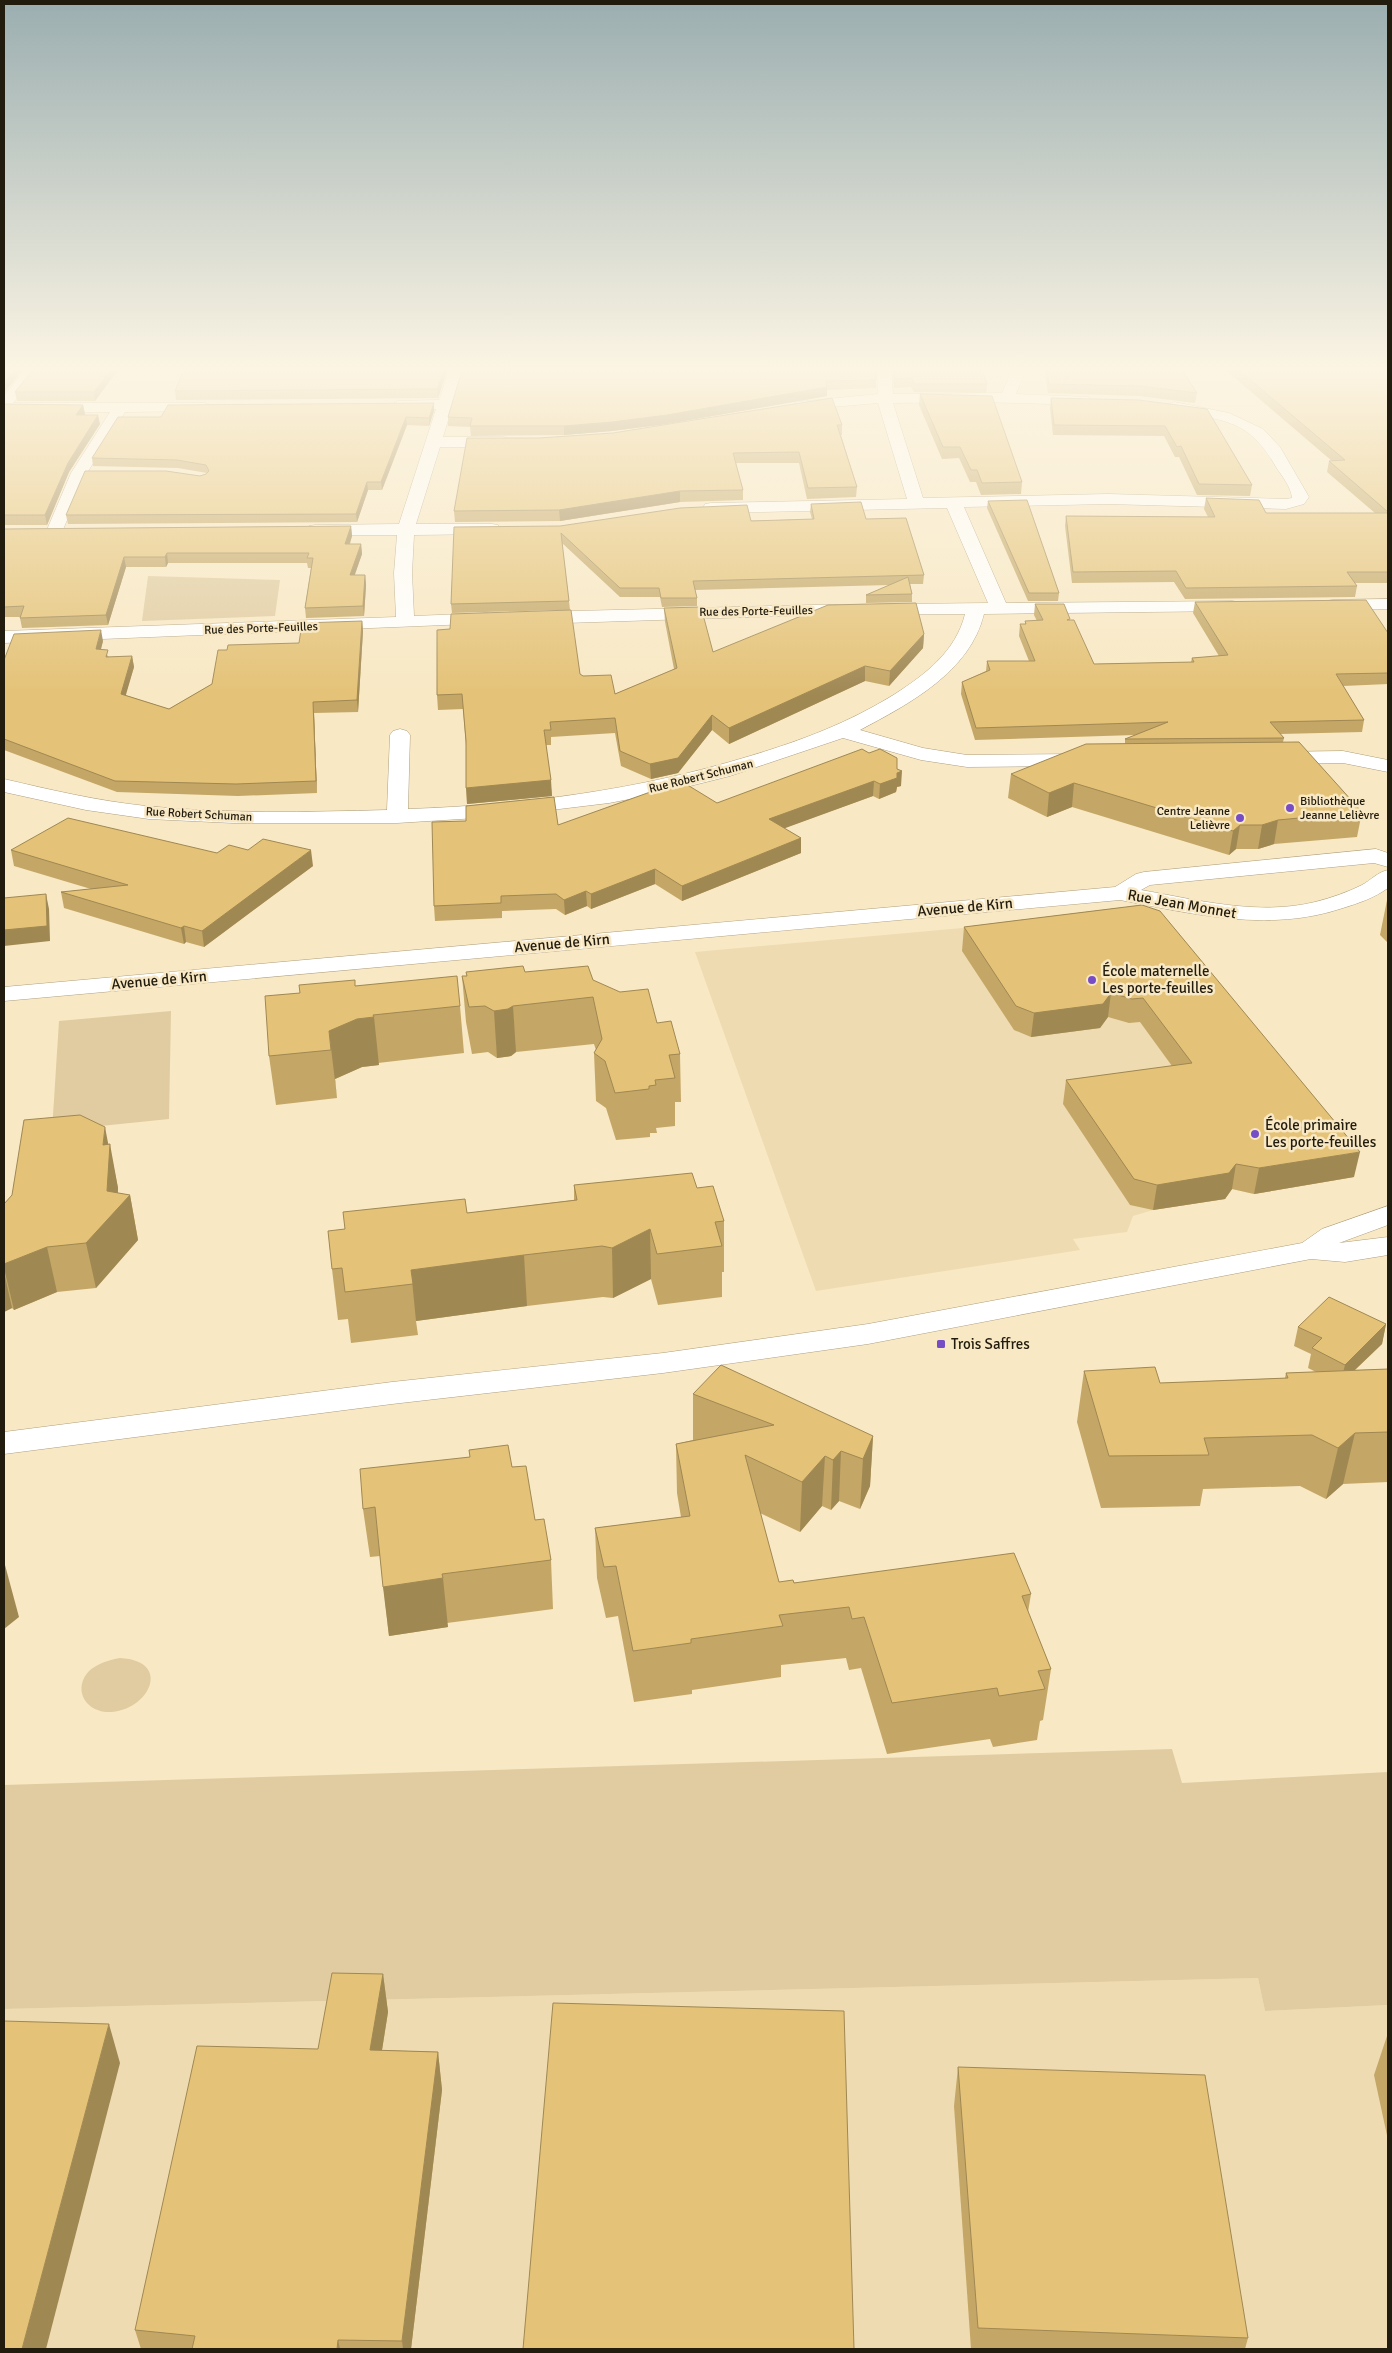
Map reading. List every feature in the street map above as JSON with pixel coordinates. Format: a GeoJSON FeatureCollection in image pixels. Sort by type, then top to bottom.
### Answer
{"type":"FeatureCollection","features":[{"type":"Feature","properties":{"kind":"street"},"geometry":{"type":"LineString","coordinates":[[74,532],[46,532],[77,477]]}},
{"type":"Feature","properties":{"kind":"street"},"geometry":{"type":"LineString","coordinates":[[405,622],[403,573],[406,530],[422,477]]}},
{"type":"Feature","properties":{"kind":"street"},"geometry":{"type":"LineString","coordinates":[[908,477],[916,502]]}},
{"type":"Feature","properties":{"kind":"street"},"geometry":{"type":"LineString","coordinates":[[697,508],[1108,499],[1286,504],[1298,501],[1301,497],[1290,477]]}},
{"type":"Feature","properties":{"kind":"street"},"geometry":{"type":"LineString","coordinates":[[953,502],[998,608]]}},
{"type":"Feature","properties":{"kind":"street"},"geometry":{"type":"LineString","coordinates":[[298,530],[512,529]]}},
{"type":"Feature","properties":{"kind":"street"},"geometry":{"type":"LineString","coordinates":[[1319,605],[1388,604]]}},
{"type":"Feature","properties":{"kind":"street","name":"Rue des Porte-Feuilles"},"geometry":{"type":"LineString","coordinates":[[4,637],[513,618],[813,610],[1250,606]]}},
{"type":"Feature","properties":{"kind":"street","name":"Rue Robert Schuman"},"geometry":{"type":"LineString","coordinates":[[4,785],[22,791],[146,812],[235,817],[397,817],[537,807],[656,788],[731,770],[843,732],[898,700],[941,671],[963,642],[974,620],[976,608]]}},
{"type":"Feature","properties":{"kind":"street"},"geometry":{"type":"LineString","coordinates":[[843,732],[921,754],[967,760],[1104,760]]}},
{"type":"Feature","properties":{"kind":"street"},"geometry":{"type":"LineString","coordinates":[[397,817],[400,735]]}},
{"type":"Feature","properties":{"kind":"street"},"geometry":{"type":"LineString","coordinates":[[1259,758],[1343,757],[1388,766]]}},
{"type":"Feature","properties":{"kind":"street","name":"Rue Jean Monnet"},"geometry":{"type":"LineString","coordinates":[[1120,893],[1144,879],[1376,856],[1388,860]]}},
{"type":"Feature","properties":{"kind":"street","name":"Rue Jean Monnet"},"geometry":{"type":"LineString","coordinates":[[1120,893],[1228,912],[1265,916],[1317,910],[1386,882]]}},
{"type":"Feature","properties":{"kind":"street","name":"Avenue de Kirn"},"geometry":{"type":"LineString","coordinates":[[4,994],[1120,893]]}},
{"type":"Feature","properties":{"kind":"street"},"geometry":{"type":"LineString","coordinates":[[1311,1250],[1332,1236],[1388,1215]]}},
{"type":"Feature","properties":{"kind":"street"},"geometry":{"type":"LineString","coordinates":[[4,1443],[392,1393],[663,1363],[868,1334],[1311,1250],[1345,1253],[1388,1246]]}},
{"type":"Feature","properties":{"kind":"shaded area"},"geometry":{"type":"Polygon","coordinates":[[[148,576],[280,580],[275,616],[142,621],[148,576]]]}},
{"type":"Feature","properties":{"kind":"shaded area"},"geometry":{"type":"Polygon","coordinates":[[[1128,913],[1347,1168],[1342,1179],[1254,1194],[1232,1189],[1225,1199],[1153,1210],[1133,1216],[1127,1232],[1073,1239],[1080,1250],[816,1291],[695,952],[1128,913]]]}},
{"type":"Feature","properties":{"kind":"shaded area"},"geometry":{"type":"Polygon","coordinates":[[[171,1011],[169,1119],[52,1131],[59,1021],[171,1011]]]}},
{"type":"Feature","properties":{"kind":"shaded area"},"geometry":{"type":"Polygon","coordinates":[[[120,1658],[137,1661],[147,1668],[151,1677],[149,1687],[143,1697],[133,1705],[121,1710],[106,1712],[98,1710],[87,1703],[83,1697],[82,1684],[84,1678],[96,1666],[120,1658]]]}},
{"type":"Feature","properties":{"kind":"shaded area"},"geometry":{"type":"Polygon","coordinates":[[[1172,1749],[1182,1783],[1388,1772],[1388,2005],[1265,2011],[1258,1978],[4,2009],[4,1785],[1172,1749]]]}},
{"type":"Feature","properties":{"kind":"shaded area"},"geometry":{"type":"Polygon","coordinates":[[[1258,1978],[1265,2011],[1388,2005],[1388,2349],[4,2349],[4,2009],[1258,1978]]]}},
{"type":"Feature","properties":{"kind":"building"},"geometry":{"type":"Polygon","coordinates":[[[4,477],[62,477],[45,515],[4,515],[4,477]]]}},
{"type":"Feature","properties":{"kind":"building"},"geometry":{"type":"Polygon","coordinates":[[[82,477],[383,477],[381,482],[367,482],[356,514],[66,515],[82,477]]]}},
{"type":"Feature","properties":{"kind":"building"},"geometry":{"type":"Polygon","coordinates":[[[460,477],[739,477],[743,490],[680,491],[559,510],[454,511],[460,477]]]}},
{"type":"Feature","properties":{"kind":"building"},"geometry":{"type":"Polygon","coordinates":[[[805,477],[854,477],[857,487],[808,488],[805,477]]]}},
{"type":"Feature","properties":{"kind":"building"},"geometry":{"type":"Polygon","coordinates":[[[980,477],[1020,477],[1022,482],[982,483],[980,477]]]}},
{"type":"Feature","properties":{"kind":"building"},"geometry":{"type":"Polygon","coordinates":[[[1196,477],[1247,477],[1252,485],[1199,484],[1196,477]]]}},
{"type":"Feature","properties":{"kind":"building"},"geometry":{"type":"Polygon","coordinates":[[[1347,477],[1388,477],[1388,512],[1347,477]]]}},
{"type":"Feature","properties":{"kind":"building"},"geometry":{"type":"Polygon","coordinates":[[[1206,498],[1259,500],[1266,513],[1388,513],[1388,572],[1347,572],[1357,586],[1186,588],[1176,571],[1073,572],[1066,516],[1215,517],[1206,498]]]}},
{"type":"Feature","properties":{"kind":"building"},"geometry":{"type":"Polygon","coordinates":[[[1027,500],[1059,593],[1029,593],[988,501],[1027,500]]]}},
{"type":"Feature","properties":{"kind":"building"},"geometry":{"type":"Polygon","coordinates":[[[861,502],[866,519],[906,518],[924,575],[693,581],[697,598],[661,598],[659,588],[620,588],[561,533],[569,601],[451,604],[454,527],[560,526],[680,508],[747,505],[751,521],[814,519],[811,504],[861,502]]]}},
{"type":"Feature","properties":{"kind":"building"},"geometry":{"type":"Polygon","coordinates":[[[351,526],[345,544],[361,544],[350,575],[365,575],[363,606],[305,608],[313,558],[307,558],[309,553],[167,553],[165,557],[124,557],[106,615],[20,618],[24,606],[4,607],[4,529],[351,526]]]}},
{"type":"Feature","properties":{"kind":"building"},"geometry":{"type":"Polygon","coordinates":[[[908,577],[912,594],[866,595],[908,577]]]}},
{"type":"Feature","properties":{"kind":"building"},"geometry":{"type":"Polygon","coordinates":[[[1366,600],[1388,633],[1388,673],[1336,674],[1364,720],[1270,722],[1284,738],[1125,739],[1168,722],[976,728],[962,682],[990,670],[987,661],[1035,661],[1020,624],[1026,624],[1025,621],[1043,620],[1035,604],[1064,604],[1070,619],[1067,620],[1074,620],[1094,664],[1194,662],[1192,658],[1228,655],[1195,602],[1366,600]]]}},
{"type":"Feature","properties":{"kind":"building"},"geometry":{"type":"Polygon","coordinates":[[[916,603],[924,634],[890,671],[865,666],[729,728],[712,715],[678,758],[650,764],[620,751],[615,718],[550,722],[551,730],[544,730],[551,780],[466,788],[466,741],[462,694],[437,695],[437,630],[450,629],[451,614],[571,610],[580,674],[583,676],[611,675],[615,694],[677,668],[664,608],[701,607],[713,652],[828,605],[916,603]]]}},
{"type":"Feature","properties":{"kind":"building"},"geometry":{"type":"Polygon","coordinates":[[[362,621],[357,700],[313,702],[316,781],[236,784],[115,781],[4,739],[4,660],[14,634],[101,630],[96,649],[108,650],[106,657],[132,656],[121,694],[169,709],[212,684],[218,650],[227,650],[228,645],[299,643],[302,623],[362,621]]]}},
{"type":"Feature","properties":{"kind":"building"},"geometry":{"type":"Polygon","coordinates":[[[1299,742],[1362,812],[1278,820],[1262,825],[1240,825],[1233,831],[1074,783],[1049,793],[1011,774],[1086,744],[1299,742]]]}},
{"type":"Feature","properties":{"kind":"building"},"geometry":{"type":"Polygon","coordinates":[[[862,749],[869,753],[880,749],[897,758],[897,769],[902,771],[897,773],[897,778],[880,784],[874,781],[769,819],[801,838],[682,886],[655,869],[591,894],[586,891],[564,900],[556,894],[501,896],[501,903],[434,906],[432,822],[466,821],[466,806],[554,797],[558,825],[681,781],[717,803],[862,749]]]}},
{"type":"Feature","properties":{"kind":"building"},"geometry":{"type":"Polygon","coordinates":[[[68,818],[217,853],[229,845],[248,850],[263,839],[311,850],[202,931],[184,926],[181,928],[61,892],[128,885],[11,850],[68,818]]]}},
{"type":"Feature","properties":{"kind":"building"},"geometry":{"type":"Polygon","coordinates":[[[46,894],[47,926],[4,930],[4,898],[46,894]]]}},
{"type":"Feature","properties":{"kind":"building"},"geometry":{"type":"Polygon","coordinates":[[[1142,905],[1160,911],[1360,1152],[1259,1168],[1236,1164],[1229,1173],[1157,1185],[1134,1179],[1066,1080],[1192,1063],[1143,998],[1132,999],[1111,993],[1103,1004],[1034,1013],[1016,1006],[964,927],[1142,905]]]}},
{"type":"Feature","properties":{"kind":"building"},"geometry":{"type":"Polygon","coordinates":[[[523,966],[525,972],[588,966],[593,980],[620,992],[648,989],[657,1023],[671,1021],[680,1054],[669,1055],[675,1078],[655,1080],[656,1085],[649,1086],[649,1089],[615,1093],[605,1061],[594,1053],[602,1039],[593,997],[513,1006],[508,1009],[494,1011],[485,1006],[469,1007],[462,976],[467,976],[466,972],[523,966]]]}},
{"type":"Feature","properties":{"kind":"building"},"geometry":{"type":"Polygon","coordinates":[[[457,976],[460,1006],[373,1015],[374,1017],[357,1019],[329,1031],[331,1050],[269,1056],[265,996],[300,993],[299,985],[355,980],[355,986],[457,976]]]}},
{"type":"Feature","properties":{"kind":"building"},"geometry":{"type":"Polygon","coordinates":[[[80,1115],[105,1127],[103,1145],[110,1144],[107,1191],[130,1195],[86,1243],[47,1247],[4,1264],[4,1204],[12,1195],[24,1120],[80,1115]]]}},
{"type":"Feature","properties":{"kind":"building"},"geometry":{"type":"Polygon","coordinates":[[[692,1173],[697,1188],[713,1186],[724,1221],[715,1222],[722,1246],[657,1254],[650,1229],[612,1248],[602,1246],[411,1270],[413,1284],[345,1292],[342,1268],[332,1269],[328,1231],[345,1229],[343,1212],[465,1199],[467,1213],[577,1200],[574,1185],[692,1173]]]}},
{"type":"Feature","properties":{"kind":"building"},"geometry":{"type":"Polygon","coordinates":[[[1329,1297],[1386,1324],[1345,1365],[1312,1348],[1322,1338],[1298,1327],[1329,1297]]]}},
{"type":"Feature","properties":{"kind":"building"},"geometry":{"type":"Polygon","coordinates":[[[721,1365],[873,1436],[863,1459],[841,1451],[833,1460],[825,1456],[802,1482],[745,1455],[779,1582],[793,1580],[794,1583],[1014,1553],[1031,1594],[1022,1596],[1051,1669],[1038,1671],[1045,1689],[999,1696],[997,1688],[892,1703],[864,1617],[852,1619],[849,1607],[779,1615],[783,1626],[691,1639],[691,1643],[633,1651],[616,1566],[604,1567],[595,1528],[690,1516],[676,1444],[774,1425],[693,1394],[721,1365]]]}},
{"type":"Feature","properties":{"kind":"building"},"geometry":{"type":"Polygon","coordinates":[[[1155,1367],[1160,1383],[1288,1378],[1286,1373],[1388,1369],[1388,1432],[1355,1433],[1338,1448],[1312,1435],[1204,1438],[1209,1455],[1109,1456],[1084,1371],[1155,1367]]]}},
{"type":"Feature","properties":{"kind":"building"},"geometry":{"type":"Polygon","coordinates":[[[508,1445],[512,1467],[526,1466],[535,1520],[544,1519],[551,1560],[442,1574],[443,1578],[383,1587],[375,1507],[363,1509],[360,1469],[470,1457],[469,1450],[508,1445]]]}},
{"type":"Feature","properties":{"kind":"building"},"geometry":{"type":"Polygon","coordinates":[[[332,1973],[383,1974],[370,2050],[438,2052],[402,2341],[338,2340],[337,2349],[192,2349],[195,2336],[135,2330],[197,2046],[318,2049],[332,1973]]]}},
{"type":"Feature","properties":{"kind":"building"},"geometry":{"type":"Polygon","coordinates":[[[553,2003],[844,2011],[854,2349],[523,2349],[553,2003]]]}},
{"type":"Feature","properties":{"kind":"building"},"geometry":{"type":"Polygon","coordinates":[[[4,2021],[109,2024],[22,2349],[4,2349],[4,2021]]]}},
{"type":"Feature","properties":{"kind":"building"},"geometry":{"type":"Polygon","coordinates":[[[958,2067],[1205,2075],[1248,2338],[978,2328],[958,2067]]]}},
{"type":"Feature","properties":{"kind":"place","name":"Bibliothèque Jeanne Lelièvre"},"geometry":{"type":"Point","coordinates":[1290,808]}},
{"type":"Feature","properties":{"kind":"place","name":"Centre Jeanne Lelièvre"},"geometry":{"type":"Point","coordinates":[1240,818]}},
{"type":"Feature","properties":{"kind":"place","name":"École maternelle Les porte-feuilles"},"geometry":{"type":"Point","coordinates":[1092,980]}},
{"type":"Feature","properties":{"kind":"place","name":"École primaire Les porte-feuilles"},"geometry":{"type":"Point","coordinates":[1255,1134]}},
{"type":"Feature","properties":{"kind":"place","name":"Trois Saffres"},"geometry":{"type":"Point","coordinates":[941,1344]}}]}
